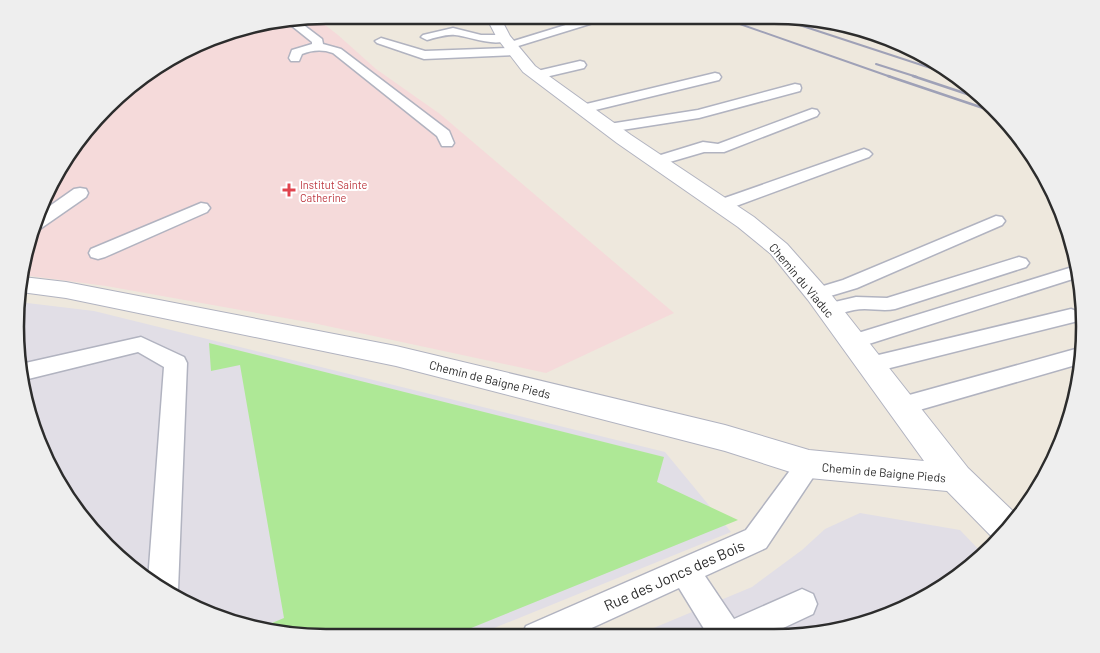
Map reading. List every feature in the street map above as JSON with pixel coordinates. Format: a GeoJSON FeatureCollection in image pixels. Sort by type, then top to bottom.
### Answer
{"type":"FeatureCollection","features":[{"type":"Feature","properties":{"kind":"street","name":"Chemin du Viaduc"},"geometry":{"type":"LineString","coordinates":[[503,34],[529,69],[609,128],[746,222],[779,249],[823,302],[956,478],[1002,524]]}},
{"type":"Feature","properties":{"kind":"street","name":"Chemin de Baigne Pieds"},"geometry":{"type":"LineString","coordinates":[[26,285],[66,290],[396,356],[725,438],[809,464],[956,478]]}},
{"type":"Feature","properties":{"kind":"lane"},"geometry":{"type":"LineString","coordinates":[[381,41],[424,55],[503,34],[519,24]]}},
{"type":"Feature","properties":{"kind":"lane"},"geometry":{"type":"LineString","coordinates":[[427,37],[453,31],[481,38],[569,24]]}},
{"type":"Feature","properties":{"kind":"lane"},"geometry":{"type":"LineString","coordinates":[[297,25],[318,41],[317,47]]}},
{"type":"Feature","properties":{"kind":"lane"},"geometry":{"type":"LineString","coordinates":[[295,58],[296,52],[305,48],[328,47],[337,51],[380,82],[444,134],[447,143]]}},
{"type":"Feature","properties":{"kind":"lane"},"geometry":{"type":"LineString","coordinates":[[537,75],[580,65]]}},
{"type":"Feature","properties":{"kind":"lane"},"geometry":{"type":"LineString","coordinates":[[583,109],[640,95],[654,94],[715,77]]}},
{"type":"Feature","properties":{"kind":"lane"},"geometry":{"type":"LineString","coordinates":[[609,128],[699,114],[795,88]]}},
{"type":"Feature","properties":{"kind":"lane"},"geometry":{"type":"LineString","coordinates":[[656,161],[703,147],[719,148],[812,113]]}},
{"type":"Feature","properties":{"kind":"lane"},"geometry":{"type":"LineString","coordinates":[[722,205],[864,154]]}},
{"type":"Feature","properties":{"kind":"lane"},"geometry":{"type":"LineString","coordinates":[[44,218],[80,193]]}},
{"type":"Feature","properties":{"kind":"lane"},"geometry":{"type":"LineString","coordinates":[[98,253],[201,208]]}},
{"type":"Feature","properties":{"kind":"lane"},"geometry":{"type":"LineString","coordinates":[[823,302],[850,284],[996,221]]}},
{"type":"Feature","properties":{"kind":"lane"},"geometry":{"type":"LineString","coordinates":[[823,302],[888,304],[1019,263]]}},
{"type":"Feature","properties":{"kind":"lane"},"geometry":{"type":"LineString","coordinates":[[853,342],[1071,273]]}},
{"type":"Feature","properties":{"kind":"lane"},"geometry":{"type":"LineString","coordinates":[[870,365],[1071,316]]}},
{"type":"Feature","properties":{"kind":"lane"},"geometry":{"type":"LineString","coordinates":[[27,371],[141,344],[176,363],[163,582]]}},
{"type":"Feature","properties":{"kind":"lane"},"geometry":{"type":"LineString","coordinates":[[902,406],[1075,357]]}},
{"type":"Feature","properties":{"kind":"lane","name":"Rue des Joncs des Bois"},"geometry":{"type":"LineString","coordinates":[[555,629],[756,538],[809,464]]}},
{"type":"Feature","properties":{"kind":"lane"},"geometry":{"type":"LineString","coordinates":[[684,570],[724,629]]}},
{"type":"Feature","properties":{"kind":"lane"},"geometry":{"type":"LineString","coordinates":[[747,629],[802,604]]}},
{"type":"Feature","properties":{"kind":"shaded area","name":"Institut Sainte Catherine"},"geometry":{"type":"Polygon","coordinates":[[[324,24],[376,69],[440,114],[674,313],[546,373],[313,323],[106,286],[28,276],[34,248],[47,211],[64,175],[86,142],[112,112],[142,86],[175,64],[193,55],[248,34],[287,26],[324,24]]]}},
{"type":"Feature","properties":{"kind":"shaded area"},"geometry":{"type":"Polygon","coordinates":[[[24,303],[94,311],[665,452],[731,532],[492,629],[307,629],[267,623],[229,613],[175,589],[142,567],[112,541],[75,495],[55,460],[34,405],[24,346],[24,303]]]}},
{"type":"Feature","properties":{"kind":"shaded area"},"geometry":{"type":"Polygon","coordinates":[[[860,513],[960,530],[978,549],[958,567],[925,589],[889,606],[852,619],[793,629],[651,629],[752,587],[802,550],[825,529],[860,513]]]}},
{"type":"Feature","properties":{"kind":"green space"},"geometry":{"type":"Polygon","coordinates":[[[209,343],[664,457],[657,482],[738,520],[469,629],[307,629],[270,624],[284,618],[240,365],[211,371],[209,343]]]}},
{"type":"Feature","properties":{"kind":"railway"},"geometry":{"type":"LineString","coordinates":[[740,24],[891,77]]}},
{"type":"Feature","properties":{"kind":"railway"},"geometry":{"type":"LineString","coordinates":[[798,24],[932,68]]}},
{"type":"Feature","properties":{"kind":"railway"},"geometry":{"type":"LineString","coordinates":[[876,64],[917,77]]}},
{"type":"Feature","properties":{"kind":"railway"},"geometry":{"type":"LineString","coordinates":[[888,76],[984,108]]}},
{"type":"Feature","properties":{"kind":"railway"},"geometry":{"type":"LineString","coordinates":[[913,76],[967,94]]}},
{"type":"Feature","properties":{"kind":"place","name":"Institut Sainte Catherine"},"geometry":{"type":"Point","coordinates":[289,190]}}]}
